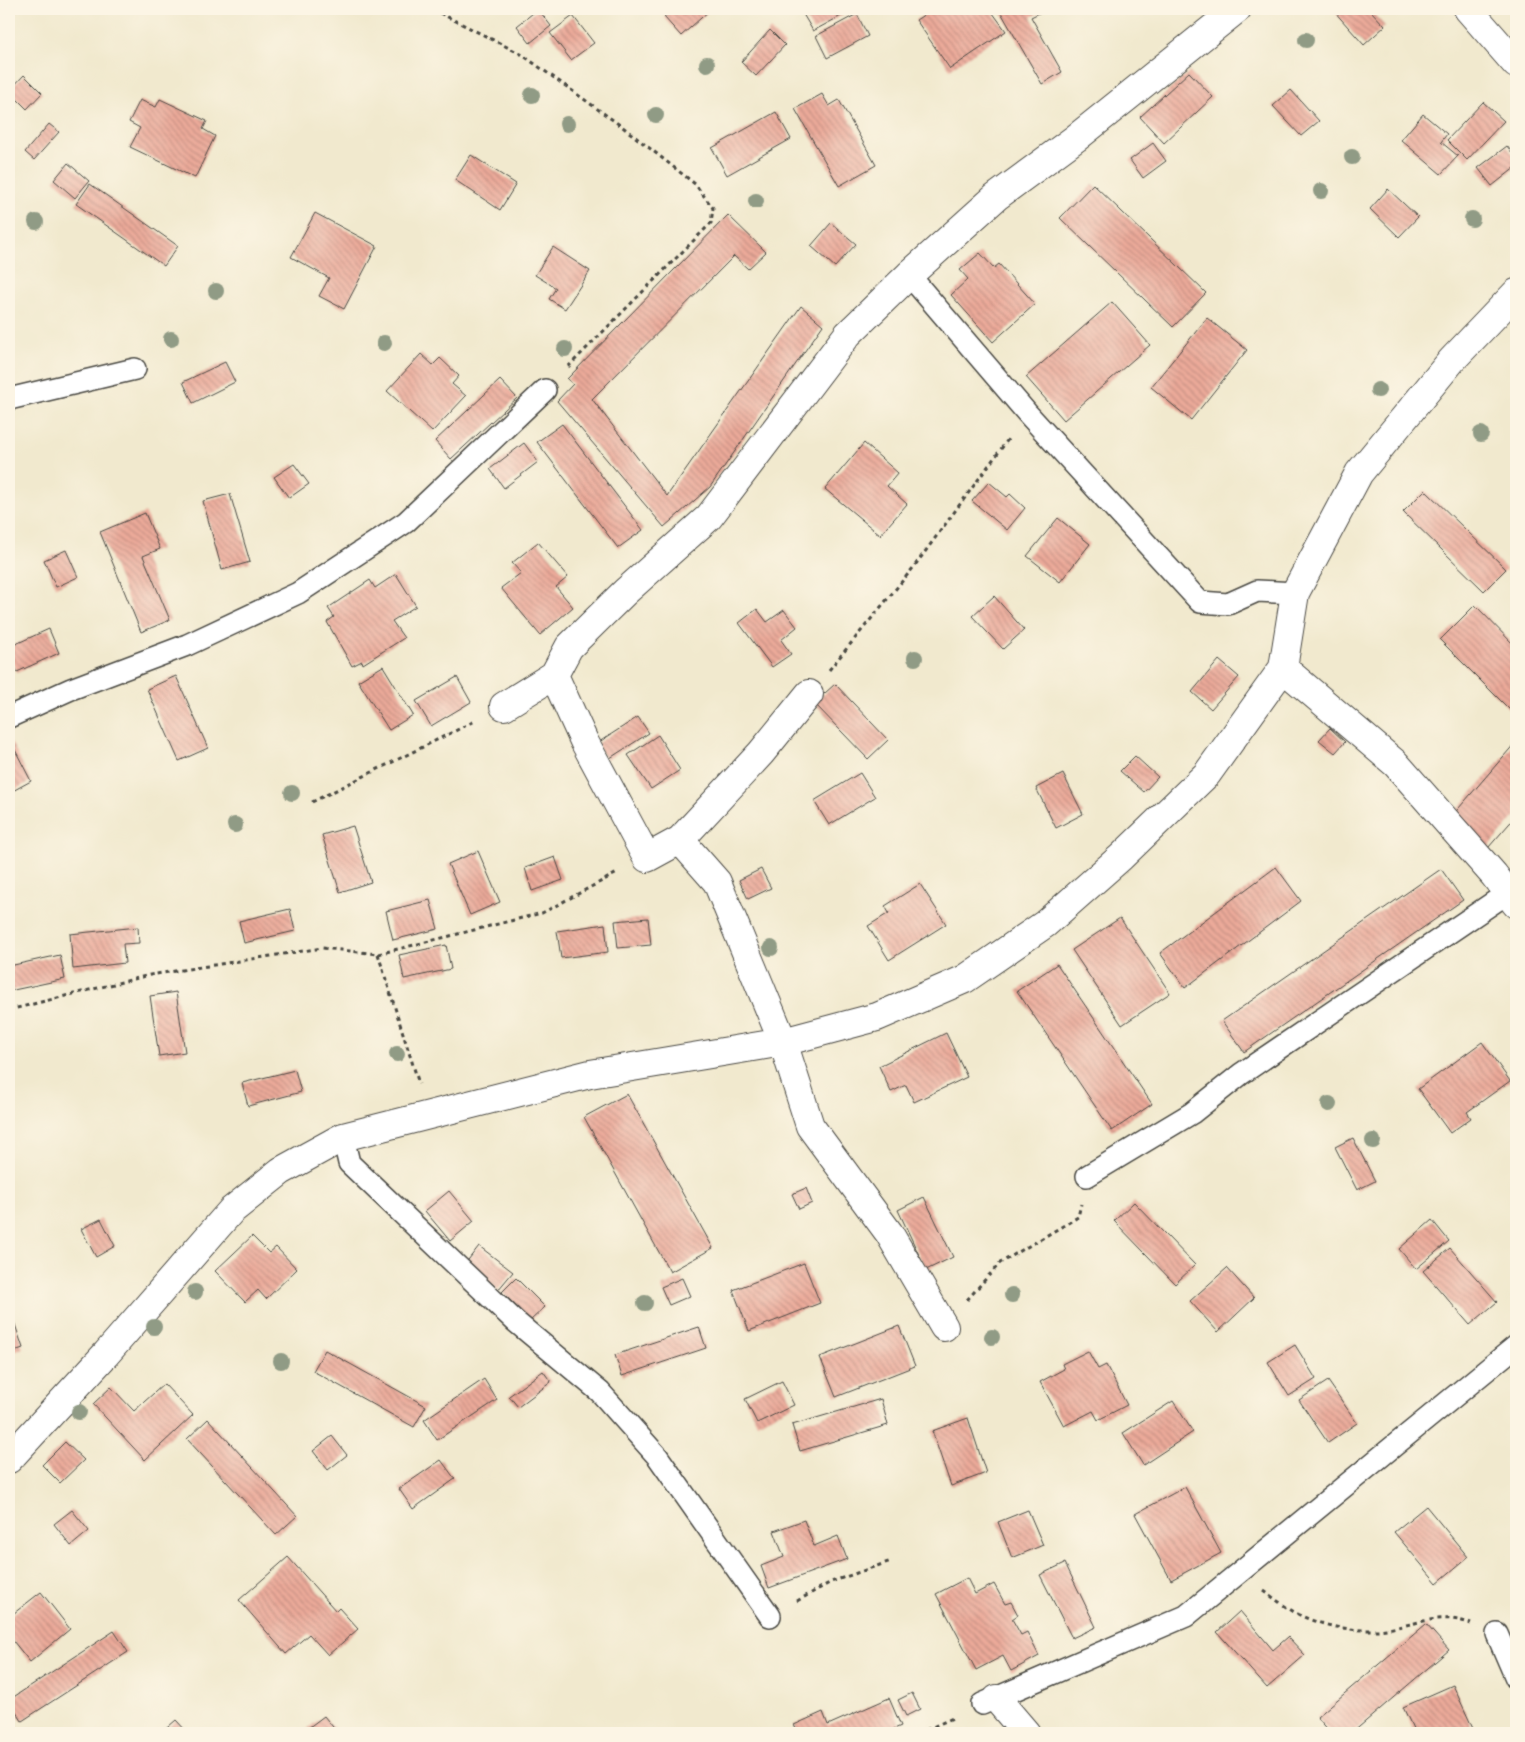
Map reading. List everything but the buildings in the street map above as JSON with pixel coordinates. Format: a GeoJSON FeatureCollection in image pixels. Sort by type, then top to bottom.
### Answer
{"type":"FeatureCollection","features":[{"type":"Feature","properties":{"kind":"street"},"geometry":{"type":"LineString","coordinates":[[504,706],[554,675],[569,647],[625,592],[709,517],[848,334],[909,275],[996,197],[1076,138],[1237,9]]}},
{"type":"Feature","properties":{"kind":"street"},"geometry":{"type":"LineString","coordinates":[[1468,9],[1516,64]]}},
{"type":"Feature","properties":{"kind":"street"},"geometry":{"type":"LineString","coordinates":[[9,1459],[106,1354],[231,1212],[281,1171],[343,1137],[590,1074],[783,1042],[877,1017],[965,979],[1045,924],[1120,857],[1207,774],[1283,668],[1295,593],[1359,473],[1452,360],[1516,293]]}},
{"type":"Feature","properties":{"kind":"street"},"geometry":{"type":"LineString","coordinates":[[1283,668],[1396,764],[1494,875],[1511,899]]}},
{"type":"Feature","properties":{"kind":"street"},"geometry":{"type":"LineString","coordinates":[[554,675],[584,741],[647,858],[680,840],[761,753],[809,694]]}},
{"type":"Feature","properties":{"kind":"street"},"geometry":{"type":"LineString","coordinates":[[680,840],[718,882],[783,1042],[810,1126],[889,1234],[944,1327]]}},
{"type":"Feature","properties":{"kind":"street"},"geometry":{"type":"LineString","coordinates":[[989,1702],[1026,1733]]}},
{"type":"Feature","properties":{"kind":"lane"},"geometry":{"type":"LineString","coordinates":[[909,275],[1027,413],[1200,602],[1228,604],[1257,591],[1295,593]]}},
{"type":"Feature","properties":{"kind":"lane"},"geometry":{"type":"LineString","coordinates":[[9,399],[135,369]]}},
{"type":"Feature","properties":{"kind":"lane"},"geometry":{"type":"LineString","coordinates":[[9,717],[71,689],[187,645],[298,594],[406,522],[545,390]]}},
{"type":"Feature","properties":{"kind":"lane"},"geometry":{"type":"LineString","coordinates":[[1087,1176],[1192,1113],[1241,1074],[1511,899]]}},
{"type":"Feature","properties":{"kind":"lane"},"geometry":{"type":"LineString","coordinates":[[343,1137],[349,1163],[516,1322],[600,1392],[658,1457],[770,1616]]}},
{"type":"Feature","properties":{"kind":"lane"},"geometry":{"type":"LineString","coordinates":[[989,1702],[1186,1616],[1516,1346]]}},
{"type":"Feature","properties":{"kind":"lane"},"geometry":{"type":"LineString","coordinates":[[1497,1634],[1516,1678]]}},
{"type":"Feature","properties":{"kind":"path"},"geometry":{"type":"LineString","coordinates":[[433,9],[521,54],[537,65],[624,128],[695,184],[713,208],[712,223],[545,390]]}},
{"type":"Feature","properties":{"kind":"path"},"geometry":{"type":"LineString","coordinates":[[440,13],[444,9]]}},
{"type":"Feature","properties":{"kind":"path"},"geometry":{"type":"LineString","coordinates":[[809,694],[914,568],[1027,413]]}},
{"type":"Feature","properties":{"kind":"path"},"geometry":{"type":"LineString","coordinates":[[312,802],[504,706]]}},
{"type":"Feature","properties":{"kind":"path"},"geometry":{"type":"LineString","coordinates":[[9,1010],[150,975],[322,948],[378,954],[542,913],[647,858]]}},
{"type":"Feature","properties":{"kind":"path"},"geometry":{"type":"LineString","coordinates":[[378,954],[429,1115]]}},
{"type":"Feature","properties":{"kind":"path"},"geometry":{"type":"LineString","coordinates":[[944,1327],[1000,1263],[1078,1218],[1087,1176]]}},
{"type":"Feature","properties":{"kind":"path"},"geometry":{"type":"LineString","coordinates":[[770,1616],[831,1582],[891,1561]]}},
{"type":"Feature","properties":{"kind":"path"},"geometry":{"type":"LineString","coordinates":[[1239,1573],[1296,1613],[1341,1628],[1378,1630],[1419,1621],[1457,1618],[1497,1634]]}},
{"type":"Feature","properties":{"kind":"path"},"geometry":{"type":"LineString","coordinates":[[919,1733],[989,1702]]}}]}
